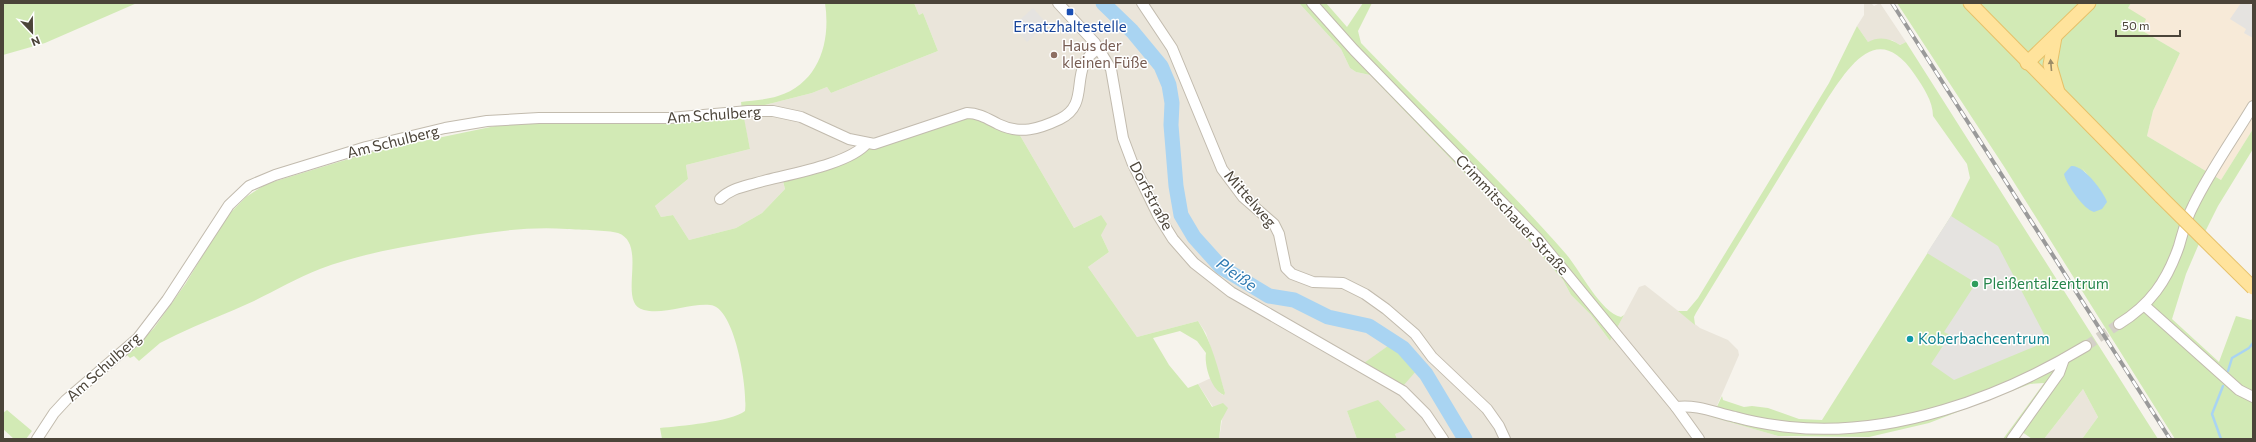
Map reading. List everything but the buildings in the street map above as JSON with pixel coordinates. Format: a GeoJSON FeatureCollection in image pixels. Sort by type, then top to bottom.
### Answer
{"type":"FeatureCollection","features":[{"type":"Feature","properties":{"kind":"main road"},"geometry":{"type":"LineString","coordinates":[[1970,3],[2027,63],[2253,288]]}},
{"type":"Feature","properties":{"kind":"main road"},"geometry":{"type":"LineString","coordinates":[[2027,63],[2089,3]]}},
{"type":"Feature","properties":{"kind":"main road"},"geometry":{"type":"LineString","coordinates":[[2055,37],[2050,65],[2058,94]]}},
{"type":"Feature","properties":{"kind":"street","name":"Dorfstraße"},"geometry":{"type":"LineString","coordinates":[[1058,3],[1099,48],[1111,69],[1123,138],[1132,162],[1158,215],[1173,239],[1194,263],[1231,292],[1403,391],[1426,414],[1443,439]]}},
{"type":"Feature","properties":{"kind":"street","name":"Mittelweg"},"geometry":{"type":"LineString","coordinates":[[1142,3],[1172,48],[1222,169],[1243,197],[1274,224],[1279,234],[1286,268],[1292,274],[1313,282],[1343,283],[1364,294],[1386,309],[1414,334],[1432,357],[1487,409],[1499,426],[1505,439]]}},
{"type":"Feature","properties":{"kind":"street","name":"Crimmitschauer Straße"},"geometry":{"type":"LineString","coordinates":[[1312,3],[1354,50],[1538,239],[1676,407],[1699,439]]}},
{"type":"Feature","properties":{"kind":"street","name":"Am Schulberg"},"geometry":{"type":"LineString","coordinates":[[37,439],[54,413],[66,400],[138,338],[159,312],[223,212],[234,199],[249,186],[275,174],[366,147],[445,128],[501,120],[670,118],[748,111],[773,111],[801,117],[849,139],[867,144],[881,142],[963,113],[980,115],[1018,131],[1032,130],[1061,118],[1075,108],[1083,65],[1090,54],[1099,48]]}},
{"type":"Feature","properties":{"kind":"street"},"geometry":{"type":"LineString","coordinates":[[2119,324],[2144,306],[2157,292],[2170,271],[2183,226],[2193,205],[2253,106]]}},
{"type":"Feature","properties":{"kind":"street","name":"Am Schulberg"},"geometry":{"type":"LineString","coordinates":[[720,200],[733,189],[821,166],[858,152],[867,144]]}},
{"type":"Feature","properties":{"kind":"street"},"geometry":{"type":"LineString","coordinates":[[2144,306],[2239,390],[2253,397]]}},
{"type":"Feature","properties":{"kind":"street"},"geometry":{"type":"LineString","coordinates":[[1676,407],[1695,406],[1737,418],[1790,427],[1815,428],[1859,426],[1913,417],[1961,404],[2014,384],[2064,359],[2086,346]]}},
{"type":"Feature","properties":{"kind":"street"},"geometry":{"type":"LineString","coordinates":[[2012,439],[2059,373],[2064,359]]}},
{"type":"Feature","properties":{"kind":"shaded area"},"geometry":{"type":"Polygon","coordinates":[[[914,3],[1299,3],[1341,49],[1350,68],[1356,72],[1370,75],[1522,233],[1563,280],[1571,295],[1591,315],[1610,341],[1639,287],[1645,285],[1700,328],[1728,340],[1738,350],[1739,355],[1712,417],[1778,436],[1809,438],[1397,439],[1395,434],[1406,430],[1347,411],[1357,439],[1219,439],[1223,414],[1213,407],[1198,384],[1211,378],[1220,393],[1223,395],[1225,393],[1206,333],[1198,321],[1137,337],[1088,267],[1109,252],[1101,235],[1101,215],[1074,228],[1018,132],[859,152],[782,178],[785,189],[762,213],[736,228],[689,240],[673,215],[661,217],[655,206],[688,179],[686,165],[750,149],[742,111],[812,93],[827,87],[831,93],[938,51],[923,13],[919,15],[914,3]]]}},
{"type":"Feature","properties":{"kind":"shaded area"},"geometry":{"type":"Polygon","coordinates":[[[1864,3],[1871,3],[1874,6],[1880,3],[1906,42],[1900,45],[1892,40],[1868,42],[1857,26],[1864,15],[1864,3]]]}},
{"type":"Feature","properties":{"kind":"shaded area"},"geometry":{"type":"Polygon","coordinates":[[[2131,3],[2253,3],[2253,129],[2221,180],[2147,136],[2153,111],[2180,53],[2141,30],[2128,8],[2131,3]]]}},
{"type":"Feature","properties":{"kind":"shaded area"},"geometry":{"type":"Polygon","coordinates":[[[2241,3],[2248,3],[2253,6],[2253,38],[2244,33],[2246,29],[2230,19],[2241,3]]]}},
{"type":"Feature","properties":{"kind":"shaded area"},"geometry":{"type":"Polygon","coordinates":[[[1033,8],[1047,24],[1027,42],[1013,26],[1033,8]]]}},
{"type":"Feature","properties":{"kind":"shaded area"},"geometry":{"type":"Polygon","coordinates":[[[1951,216],[1998,246],[2044,334],[2036,346],[1954,380],[1931,364],[1950,335],[1944,332],[1976,283],[1927,253],[1951,216]]]}},
{"type":"Feature","properties":{"kind":"shaded area"},"geometry":{"type":"Polygon","coordinates":[[[2083,389],[2098,417],[2082,439],[2044,439],[2083,389]]]}},
{"type":"Feature","properties":{"kind":"green space"},"geometry":{"type":"Polygon","coordinates":[[[3,3],[137,3],[45,43],[3,55],[3,3]]]}},
{"type":"Feature","properties":{"kind":"green space"},"geometry":{"type":"Polygon","coordinates":[[[825,3],[914,3],[919,15],[923,13],[938,51],[831,93],[827,87],[812,93],[742,111],[741,102],[778,96],[792,90],[812,71],[824,46],[826,32],[825,3]]]}},
{"type":"Feature","properties":{"kind":"green space"},"geometry":{"type":"Polygon","coordinates":[[[1299,3],[1326,3],[1347,27],[1363,3],[1372,3],[1358,31],[1361,43],[1491,173],[1542,227],[1572,261],[1598,300],[1613,314],[1621,317],[1624,315],[1610,341],[1591,315],[1571,295],[1563,280],[1522,233],[1370,75],[1356,72],[1350,68],[1341,49],[1299,3]]]}},
{"type":"Feature","properties":{"kind":"green space"},"geometry":{"type":"Polygon","coordinates":[[[1897,3],[2131,3],[2128,8],[2146,19],[2141,30],[2180,53],[2153,111],[2147,136],[2221,180],[2253,129],[2253,149],[2218,206],[2198,246],[2186,274],[2172,319],[2219,362],[2236,316],[2251,320],[2253,318],[2253,439],[2175,439],[2005,168],[1897,3]],[[2082,168],[2106,204],[2103,195],[2082,168]]]}},
{"type":"Feature","properties":{"kind":"green space"},"geometry":{"type":"Polygon","coordinates":[[[1857,26],[1868,42],[1880,38],[1888,39],[1900,45],[1906,42],[2158,439],[2082,439],[2098,417],[2083,389],[2044,439],[2032,439],[2018,429],[2011,439],[2003,439],[2044,383],[2030,384],[1929,423],[1869,437],[1778,436],[1712,417],[1722,396],[1723,400],[1744,407],[1752,406],[1768,408],[1799,419],[1822,420],[1951,216],[1970,178],[1967,164],[1933,116],[1933,110],[1924,89],[1902,59],[1889,51],[1877,50],[1866,54],[1855,62],[1826,101],[1696,313],[1694,317],[1695,325],[1678,311],[1687,311],[1698,298],[1829,83],[1857,26]]]}},
{"type":"Feature","properties":{"kind":"green space"},"geometry":{"type":"Polygon","coordinates":[[[963,114],[1018,132],[1074,228],[1101,215],[1107,224],[1101,235],[1109,252],[1088,267],[1137,337],[1198,321],[1203,329],[1214,356],[1225,393],[1224,395],[1215,388],[1209,377],[1206,364],[1206,353],[1197,341],[1180,331],[1153,338],[1169,365],[1188,388],[1198,384],[1212,407],[1223,403],[1228,408],[1221,421],[1219,439],[662,439],[660,428],[717,421],[738,415],[745,411],[742,368],[733,333],[719,309],[710,305],[652,311],[644,310],[636,305],[632,297],[631,249],[627,239],[618,233],[600,231],[535,228],[504,231],[396,248],[365,255],[320,269],[254,301],[195,326],[160,343],[139,361],[134,356],[130,358],[127,355],[154,328],[186,283],[225,218],[246,197],[266,184],[375,151],[505,124],[531,122],[663,123],[744,118],[750,149],[686,165],[688,179],[655,206],[661,217],[673,215],[689,240],[736,228],[762,213],[785,189],[782,177],[859,152],[963,114]]]}},
{"type":"Feature","properties":{"kind":"green space"},"geometry":{"type":"Polygon","coordinates":[[[1388,346],[1399,351],[1417,370],[1403,386],[1364,363],[1388,346]]]}},
{"type":"Feature","properties":{"kind":"green space"},"geometry":{"type":"Polygon","coordinates":[[[1378,400],[1406,430],[1395,434],[1397,439],[1357,439],[1347,411],[1378,400]]]}},
{"type":"Feature","properties":{"kind":"green space"},"geometry":{"type":"Polygon","coordinates":[[[7,410],[32,431],[26,439],[14,439],[3,429],[3,413],[7,410]]]}},
{"type":"Feature","properties":{"kind":"water"},"geometry":{"type":"Polygon","coordinates":[[[2071,166],[2081,169],[2087,174],[2102,192],[2107,202],[2102,209],[2094,212],[2090,210],[2085,207],[2076,196],[2068,184],[2064,174],[2071,166]]]}},
{"type":"Feature","properties":{"kind":"waterway","name":"Pleiße"},"geometry":{"type":"LineString","coordinates":[[1103,3],[1132,31],[1161,66],[1169,85],[1172,103],[1171,125],[1176,186],[1181,215],[1194,237],[1221,267],[1269,296],[1294,300],[1328,317],[1369,326],[1403,348],[1426,374],[1465,439]]}},
{"type":"Feature","properties":{"kind":"waterway"},"geometry":{"type":"LineString","coordinates":[[2228,371],[2232,358],[2249,348],[2253,343]]}},
{"type":"Feature","properties":{"kind":"waterway"},"geometry":{"type":"LineString","coordinates":[[2221,439],[2212,414],[2223,386]]}},
{"type":"Feature","properties":{"kind":"tunnel"},"geometry":{"type":"LineString","coordinates":[[2086,346],[2119,324]]}},
{"type":"Feature","properties":{"kind":"railway"},"geometry":{"type":"LineString","coordinates":[[1892,3],[2170,439]]}},
{"type":"Feature","properties":{"kind":"place","name":"Ersatzhaltestelle"},"geometry":{"type":"Point","coordinates":[1070,12]}},
{"type":"Feature","properties":{"kind":"place","name":"Haus der kleinen Füße"},"geometry":{"type":"Point","coordinates":[1054,55]}},
{"type":"Feature","properties":{"kind":"place","name":"Pleißentalzentrum"},"geometry":{"type":"Point","coordinates":[1975,284]}},
{"type":"Feature","properties":{"kind":"place","name":"Koberbachcentrum"},"geometry":{"type":"Point","coordinates":[1910,339]}}]}
